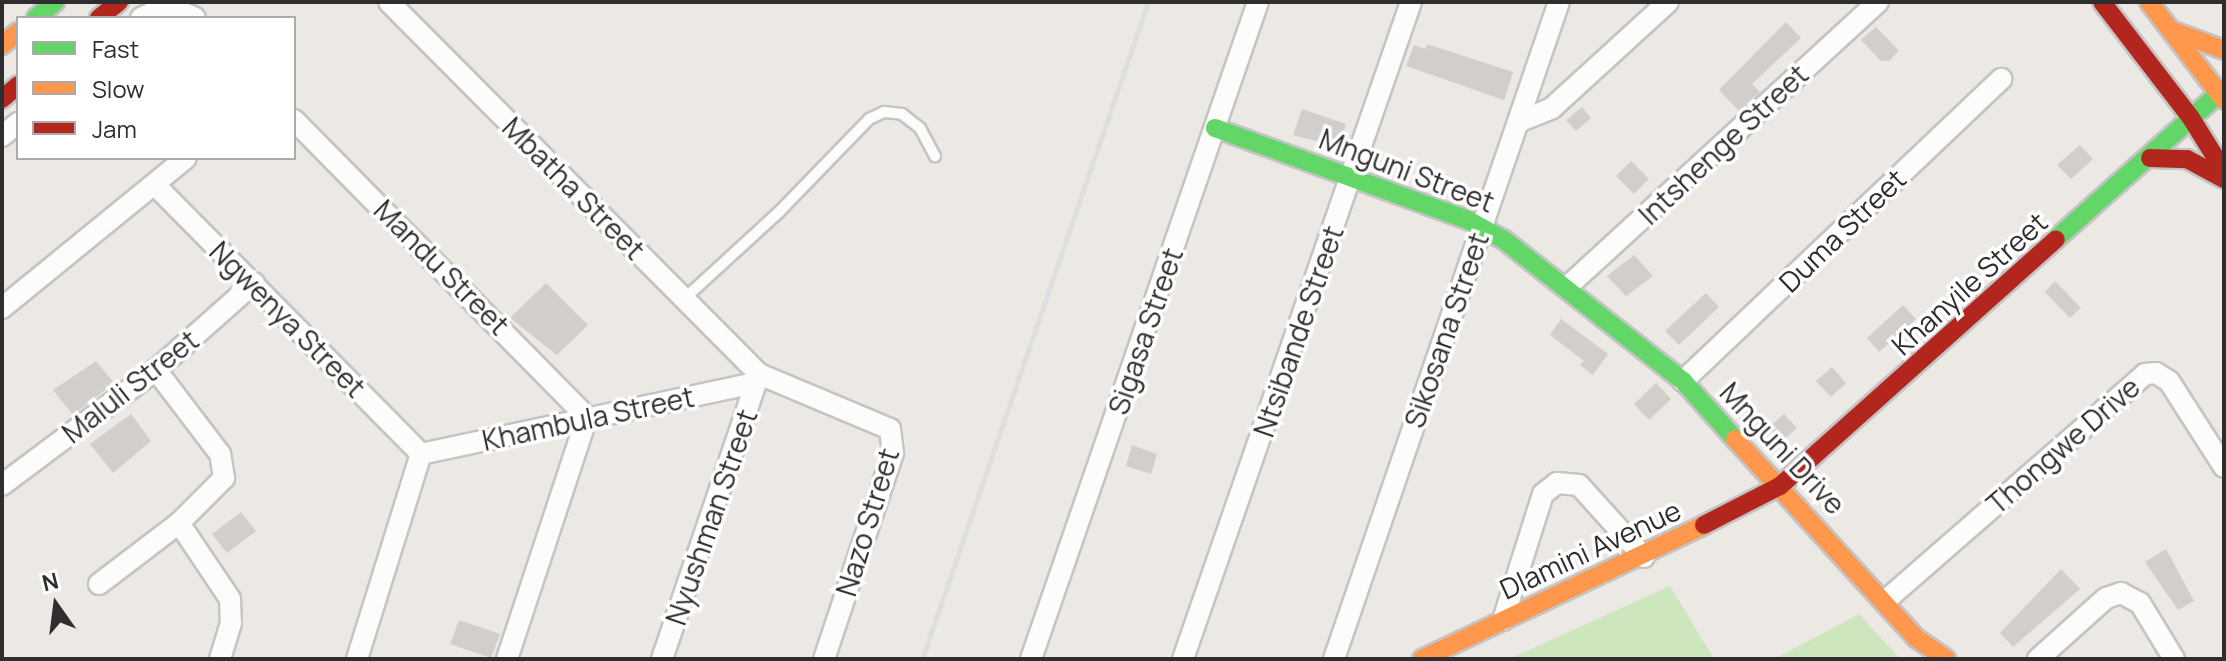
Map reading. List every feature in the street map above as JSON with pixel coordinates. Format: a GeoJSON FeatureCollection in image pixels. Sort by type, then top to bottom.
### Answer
{"type":"FeatureCollection","features":[{"type":"Feature","properties":{"kind":"street"},"geometry":{"type":"LineString","coordinates":[[38,16],[55,2]]}},
{"type":"Feature","properties":{"kind":"street"},"geometry":{"type":"LineString","coordinates":[[102,16],[119,2]]}},
{"type":"Feature","properties":{"kind":"street","name":"Mbatha Street"},"geometry":{"type":"LineString","coordinates":[[389,2],[684,299],[757,379]]}},
{"type":"Feature","properties":{"kind":"street","name":"Sigasa Street"},"geometry":{"type":"LineString","coordinates":[[1031,659],[1258,2]]}},
{"type":"Feature","properties":{"kind":"street","name":"Ntsibande Street"},"geometry":{"type":"LineString","coordinates":[[1183,659],[1411,2]]}},
{"type":"Feature","properties":{"kind":"street","name":"Sikosana Street"},"geometry":{"type":"LineString","coordinates":[[1334,659],[1559,2]]}},
{"type":"Feature","properties":{"kind":"street"},"geometry":{"type":"LineString","coordinates":[[1518,122],[1552,108],[1668,2]]}},
{"type":"Feature","properties":{"kind":"street","name":"Intshenge Street"},"geometry":{"type":"LineString","coordinates":[[1567,287],[1878,2]]}},
{"type":"Feature","properties":{"kind":"street"},"geometry":{"type":"LineString","coordinates":[[2102,2],[2191,118],[2224,171]]}},
{"type":"Feature","properties":{"kind":"street"},"geometry":{"type":"LineString","coordinates":[[2149,2],[2222,94]]}},
{"type":"Feature","properties":{"kind":"street"},"geometry":{"type":"LineString","coordinates":[[145,16],[166,6],[190,16]]}},
{"type":"Feature","properties":{"kind":"street"},"geometry":{"type":"LineString","coordinates":[[2172,30],[2224,50]]}},
{"type":"Feature","properties":{"kind":"street","name":"Duma Street"},"geometry":{"type":"LineString","coordinates":[[1683,381],[2001,79]]}},
{"type":"Feature","properties":{"kind":"street","name":"Khanyile Street"},"geometry":{"type":"LineString","coordinates":[[1780,486],[2150,158],[2191,118],[2222,94]]}},
{"type":"Feature","properties":{"kind":"street","name":"Mandu Street"},"geometry":{"type":"LineString","coordinates":[[296,122],[587,417]]}},
{"type":"Feature","properties":{"kind":"street","name":"Mnguni Street"},"geometry":{"type":"LineString","coordinates":[[1215,128],[1482,226],[1567,287]]}},
{"type":"Feature","properties":{"kind":"street"},"geometry":{"type":"LineString","coordinates":[[2150,158],[2187,159],[2224,179]]}},
{"type":"Feature","properties":{"kind":"street"},"geometry":{"type":"LineString","coordinates":[[2,308],[184,160]]}},
{"type":"Feature","properties":{"kind":"street","name":"Ngwenya Street"},"geometry":{"type":"LineString","coordinates":[[155,185],[421,454]]}},
{"type":"Feature","properties":{"kind":"street","name":"Maluli Street"},"geometry":{"type":"LineString","coordinates":[[2,485],[156,370],[254,283]]}},
{"type":"Feature","properties":{"kind":"street","name":"Mnguni Drive"},"geometry":{"type":"LineString","coordinates":[[1567,287],[1683,381],[1916,638],[1946,659]]}},
{"type":"Feature","properties":{"kind":"street"},"geometry":{"type":"LineString","coordinates":[[99,584],[179,523],[216,489],[226,472],[217,450],[156,370]]}},
{"type":"Feature","properties":{"kind":"street","name":"Thongwe Drive"},"geometry":{"type":"LineString","coordinates":[[1885,601],[2145,374],[2156,373],[2169,381],[2224,467]]}},
{"type":"Feature","properties":{"kind":"street","name":"Khambula Street"},"geometry":{"type":"LineString","coordinates":[[421,454],[757,379]]}},
{"type":"Feature","properties":{"kind":"street","name":"Nyushman Street"},"geometry":{"type":"LineString","coordinates":[[662,659],[757,379]]}},
{"type":"Feature","properties":{"kind":"street","name":"Nazo Street"},"geometry":{"type":"LineString","coordinates":[[757,379],[884,423],[893,437],[893,453],[824,659]]}},
{"type":"Feature","properties":{"kind":"street"},"geometry":{"type":"LineString","coordinates":[[507,659],[587,417]]}},
{"type":"Feature","properties":{"kind":"street"},"geometry":{"type":"LineString","coordinates":[[357,659],[421,454]]}},
{"type":"Feature","properties":{"kind":"street"},"geometry":{"type":"LineString","coordinates":[[1503,620],[1543,494],[1557,483],[1579,485],[1644,557]]}},
{"type":"Feature","properties":{"kind":"street","name":"Dlamini Avenue"},"geometry":{"type":"LineString","coordinates":[[1422,659],[1644,557],[1780,486]]}},
{"type":"Feature","properties":{"kind":"street"},"geometry":{"type":"LineString","coordinates":[[179,523],[230,599],[231,623],[220,659]]}},
{"type":"Feature","properties":{"kind":"street"},"geometry":{"type":"LineString","coordinates":[[2038,659],[2106,598],[2121,593],[2140,603],[2174,659]]}},
{"type":"Feature","properties":{"kind":"lane"},"geometry":{"type":"LineString","coordinates":[[684,299],[779,212],[869,119],[884,112],[902,114],[920,128],[935,156]]}},
{"type":"Feature","properties":{"kind":"green space"},"geometry":{"type":"Polygon","coordinates":[[[1670,586],[1714,659],[1509,659],[1670,586]]]}},
{"type":"Feature","properties":{"kind":"green space"},"geometry":{"type":"Polygon","coordinates":[[[1859,614],[1900,659],[1774,659],[1859,614]]]}},
{"type":"Feature","properties":{"kind":"building"},"geometry":{"type":"Polygon","coordinates":[[[1786,22],[1801,38],[1752,84],[1760,92],[1739,111],[1719,90],[1786,22]]]}},
{"type":"Feature","properties":{"kind":"building"},"geometry":{"type":"Polygon","coordinates":[[[1876,27],[1899,51],[1889,61],[1881,61],[1861,40],[1876,27]]]}},
{"type":"Feature","properties":{"kind":"building"},"geometry":{"type":"Polygon","coordinates":[[[1427,44],[1513,72],[1504,100],[1406,66],[1414,45],[1425,49],[1427,44]]]}},
{"type":"Feature","properties":{"kind":"building"},"geometry":{"type":"Polygon","coordinates":[[[1582,107],[1591,118],[1576,131],[1566,120],[1582,107]]]}},
{"type":"Feature","properties":{"kind":"building"},"geometry":{"type":"Polygon","coordinates":[[[1302,109],[1346,124],[1339,147],[1293,135],[1302,109]]]}},
{"type":"Feature","properties":{"kind":"building"},"geometry":{"type":"Polygon","coordinates":[[[2080,145],[2093,159],[2071,179],[2057,165],[2080,145]]]}},
{"type":"Feature","properties":{"kind":"building"},"geometry":{"type":"Polygon","coordinates":[[[1631,161],[1649,179],[1634,194],[1616,176],[1631,161]]]}},
{"type":"Feature","properties":{"kind":"building"},"geometry":{"type":"Polygon","coordinates":[[[1634,255],[1653,276],[1626,296],[1607,276],[1634,255]]]}},
{"type":"Feature","properties":{"kind":"building"},"geometry":{"type":"Polygon","coordinates":[[[2055,281],[2081,308],[2070,318],[2045,292],[2055,281]]]}},
{"type":"Feature","properties":{"kind":"building"},"geometry":{"type":"Polygon","coordinates":[[[546,283],[588,325],[557,355],[510,318],[546,283]]]}},
{"type":"Feature","properties":{"kind":"building"},"geometry":{"type":"Polygon","coordinates":[[[1706,293],[1719,307],[1679,345],[1665,331],[1706,293]]]}},
{"type":"Feature","properties":{"kind":"building"},"geometry":{"type":"Polygon","coordinates":[[[1903,305],[1916,319],[1879,352],[1867,338],[1903,305]]]}},
{"type":"Feature","properties":{"kind":"building"},"geometry":{"type":"Polygon","coordinates":[[[1561,319],[1608,354],[1593,375],[1580,365],[1584,361],[1550,335],[1561,319]]]}},
{"type":"Feature","properties":{"kind":"building"},"geometry":{"type":"Polygon","coordinates":[[[96,361],[114,383],[73,415],[53,390],[96,361]]]}},
{"type":"Feature","properties":{"kind":"building"},"geometry":{"type":"Polygon","coordinates":[[[1832,367],[1846,383],[1831,397],[1816,381],[1832,367]]]}},
{"type":"Feature","properties":{"kind":"building"},"geometry":{"type":"Polygon","coordinates":[[[1656,383],[1671,399],[1649,420],[1634,404],[1656,383]]]}},
{"type":"Feature","properties":{"kind":"building"},"geometry":{"type":"Polygon","coordinates":[[[131,414],[151,441],[113,473],[90,444],[131,414]]]}},
{"type":"Feature","properties":{"kind":"building"},"geometry":{"type":"Polygon","coordinates":[[[1784,414],[1797,428],[1781,442],[1768,428],[1784,414]]]}},
{"type":"Feature","properties":{"kind":"building"},"geometry":{"type":"Polygon","coordinates":[[[1132,445],[1157,454],[1151,474],[1126,466],[1132,445]]]}},
{"type":"Feature","properties":{"kind":"building"},"geometry":{"type":"Polygon","coordinates":[[[241,512],[256,531],[227,553],[212,534],[241,512]]]}},
{"type":"Feature","properties":{"kind":"building"},"geometry":{"type":"Polygon","coordinates":[[[2166,549],[2194,601],[2178,610],[2145,562],[2166,549]]]}},
{"type":"Feature","properties":{"kind":"building"},"geometry":{"type":"Polygon","coordinates":[[[2061,569],[2080,589],[2013,647],[2000,633],[2061,569]]]}},
{"type":"Feature","properties":{"kind":"building"},"geometry":{"type":"Polygon","coordinates":[[[459,620],[500,634],[491,658],[450,644],[459,620]]]}},
{"type":"Feature","properties":{"kind":"railway"},"geometry":{"type":"LineString","coordinates":[[922,659],[1148,2]]}},
{"type":"Feature","properties":{"kind":"traffic: fast"},"geometry":{"type":"LineString","coordinates":[[38,16],[55,2]]}},
{"type":"Feature","properties":{"kind":"traffic: fast"},"geometry":{"type":"LineString","coordinates":[[2056,239],[2224,89]]}},
{"type":"Feature","properties":{"kind":"traffic: fast"},"geometry":{"type":"LineString","coordinates":[[1215,128],[1468,220],[1504,240],[1683,381],[1735,439]]}},
{"type":"Feature","properties":{"kind":"traffic: slow"},"geometry":{"type":"LineString","coordinates":[[2149,2],[2224,100]]}},
{"type":"Feature","properties":{"kind":"traffic: slow"},"geometry":{"type":"LineString","coordinates":[[2176,32],[2224,50]]}},
{"type":"Feature","properties":{"kind":"traffic: slow"},"geometry":{"type":"LineString","coordinates":[[2,45],[16,34]]}},
{"type":"Feature","properties":{"kind":"traffic: slow"},"geometry":{"type":"LineString","coordinates":[[1735,439],[1916,638],[1946,659]]}},
{"type":"Feature","properties":{"kind":"traffic: slow"},"geometry":{"type":"LineString","coordinates":[[1422,659],[1704,525]]}},
{"type":"Feature","properties":{"kind":"traffic: jam"},"geometry":{"type":"LineString","coordinates":[[102,16],[119,2]]}},
{"type":"Feature","properties":{"kind":"traffic: jam"},"geometry":{"type":"LineString","coordinates":[[2102,2],[2191,118],[2224,171]]}},
{"type":"Feature","properties":{"kind":"traffic: jam"},"geometry":{"type":"LineString","coordinates":[[2,99],[16,87]]}},
{"type":"Feature","properties":{"kind":"traffic: jam"},"geometry":{"type":"LineString","coordinates":[[2150,158],[2187,159],[2224,179]]}},
{"type":"Feature","properties":{"kind":"traffic: jam"},"geometry":{"type":"LineString","coordinates":[[1704,525],[1780,486],[2056,239]]}}]}
